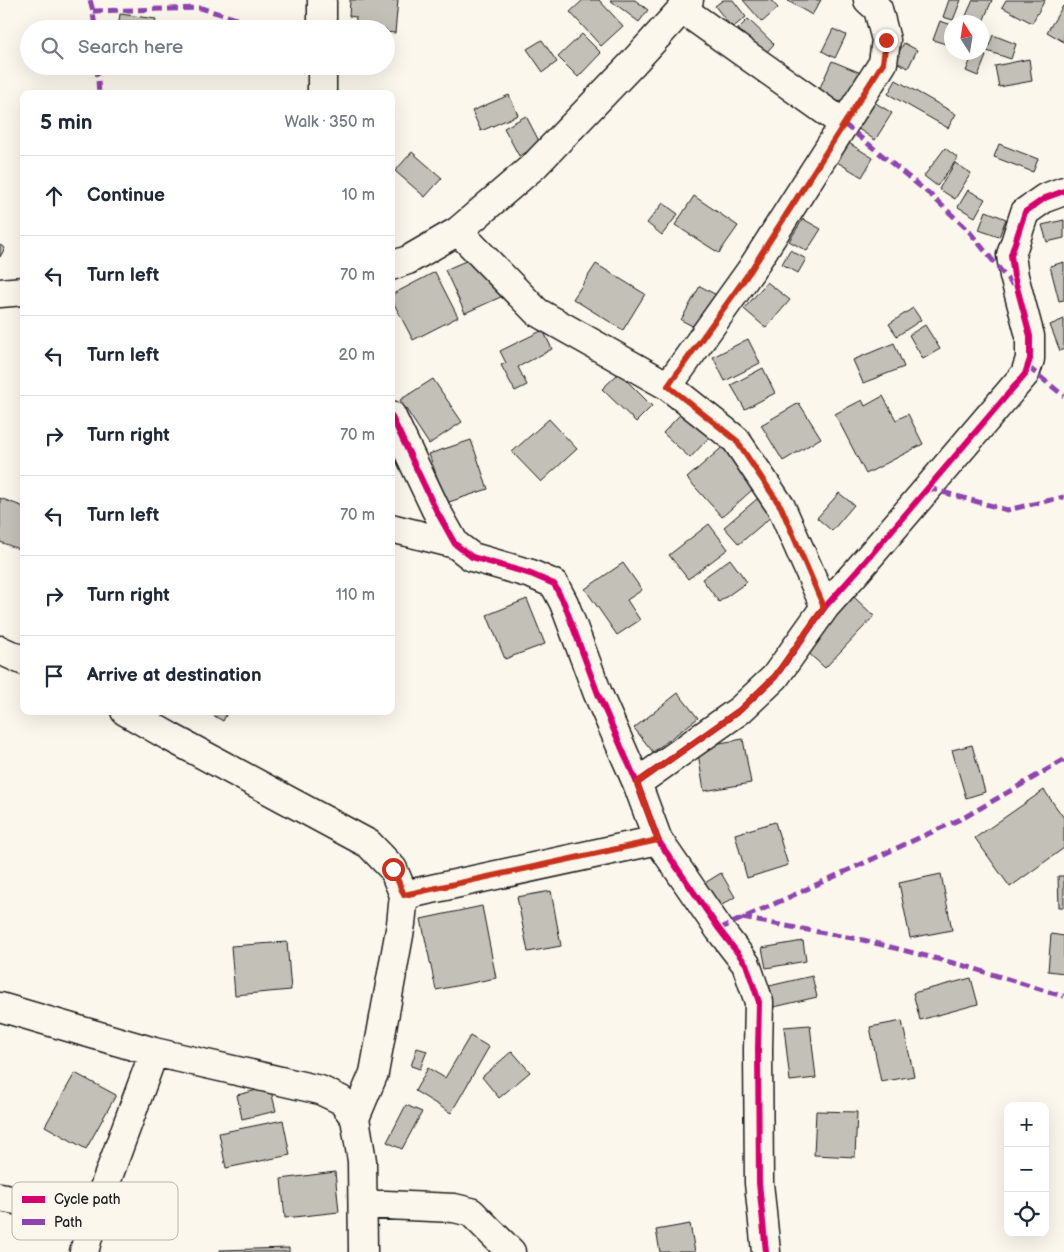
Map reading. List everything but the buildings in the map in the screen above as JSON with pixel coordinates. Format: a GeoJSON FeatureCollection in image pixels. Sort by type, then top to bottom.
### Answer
{"type":"FeatureCollection","features":[{"type":"Feature","properties":{"kind":"street"},"geometry":{"type":"LineString","coordinates":[[322,0],[322,20]]}},
{"type":"Feature","properties":{"kind":"street"},"geometry":{"type":"LineString","coordinates":[[668,386],[751,270],[883,63],[886,40],[878,9],[868,0]]}},
{"type":"Feature","properties":{"kind":"street"},"geometry":{"type":"LineString","coordinates":[[395,265],[408,260],[458,231],[535,165],[632,64],[686,4],[844,124]]}},
{"type":"Feature","properties":{"kind":"street"},"geometry":{"type":"LineString","coordinates":[[322,75],[322,90]]}},
{"type":"Feature","properties":{"kind":"street"},"geometry":{"type":"LineString","coordinates":[[637,783],[740,710],[775,676],[824,607],[858,570],[1025,374],[1030,359],[1030,336],[1014,276],[1011,255],[1026,212],[1045,198],[1064,191]]}},
{"type":"Feature","properties":{"kind":"street"},"geometry":{"type":"LineString","coordinates":[[458,231],[538,312],[668,386],[736,440],[781,507],[824,607]]}},
{"type":"Feature","properties":{"kind":"street"},"geometry":{"type":"LineString","coordinates":[[0,293],[20,292]]}},
{"type":"Feature","properties":{"kind":"street"},"geometry":{"type":"LineString","coordinates":[[395,423],[436,510],[455,544]]}},
{"type":"Feature","properties":{"kind":"street"},"geometry":{"type":"LineString","coordinates":[[395,529],[455,544],[472,557],[531,574],[554,584],[564,603],[598,694],[637,783],[658,840],[719,929],[746,964],[759,1002],[759,1183],[766,1252]]}},
{"type":"Feature","properties":{"kind":"street"},"geometry":{"type":"LineString","coordinates":[[0,650],[20,659]]}},
{"type":"Feature","properties":{"kind":"street"},"geometry":{"type":"LineString","coordinates":[[133,715],[369,844],[393,869],[404,895],[401,924],[374,1073],[355,1118]]}},
{"type":"Feature","properties":{"kind":"street"},"geometry":{"type":"LineString","coordinates":[[404,895],[658,840]]}},
{"type":"Feature","properties":{"kind":"street"},"geometry":{"type":"LineString","coordinates":[[0,1007],[154,1052],[320,1090],[341,1100],[355,1118],[362,1162],[363,1252]]}},
{"type":"Feature","properties":{"kind":"street"},"geometry":{"type":"LineString","coordinates":[[106,1182],[154,1052]]}},
{"type":"Feature","properties":{"kind":"street"},"geometry":{"type":"LineString","coordinates":[[363,1204],[454,1208],[471,1212],[511,1252]]}},
{"type":"Feature","properties":{"kind":"marked path"},"geometry":{"type":"LineString","coordinates":[[90,0],[94,20]]}},
{"type":"Feature","properties":{"kind":"marked path"},"geometry":{"type":"LineString","coordinates":[[93,11],[201,8],[240,20]]}},
{"type":"Feature","properties":{"kind":"marked path"},"geometry":{"type":"LineString","coordinates":[[98,75],[99,90]]}},
{"type":"Feature","properties":{"kind":"marked path"},"geometry":{"type":"LineString","coordinates":[[844,124],[933,197],[968,230],[1015,288]]}},
{"type":"Feature","properties":{"kind":"marked path"},"geometry":{"type":"LineString","coordinates":[[1028,367],[1064,396]]}},
{"type":"Feature","properties":{"kind":"marked path"},"geometry":{"type":"LineString","coordinates":[[928,488],[1007,510],[1064,497]]}},
{"type":"Feature","properties":{"kind":"marked path"},"geometry":{"type":"LineString","coordinates":[[719,929],[965,817],[1064,760]]}},
{"type":"Feature","properties":{"kind":"marked path"},"geometry":{"type":"LineString","coordinates":[[742,918],[863,940],[969,967],[1064,996]]}},
{"type":"Feature","properties":{"kind":"cycle path"},"geometry":{"type":"LineString","coordinates":[[637,783],[740,710],[775,677],[825,607],[1025,374],[1030,359],[1030,336],[1014,276],[1011,255],[1025,212],[1045,198],[1064,191]]}},
{"type":"Feature","properties":{"kind":"cycle path"},"geometry":{"type":"LineString","coordinates":[[395,423],[436,510],[455,544],[472,557],[531,574],[554,584],[564,603],[598,694],[637,783],[658,840],[719,929],[746,964],[759,1002],[759,1183],[766,1252]]}},
{"type":"Feature","properties":{"kind":"route"},"geometry":{"type":"LineString","coordinates":[[393,869],[404,895],[658,840],[637,783],[740,710],[775,676],[824,607],[781,507],[736,440],[668,386],[751,270],[883,63],[886,40]]}}]}
